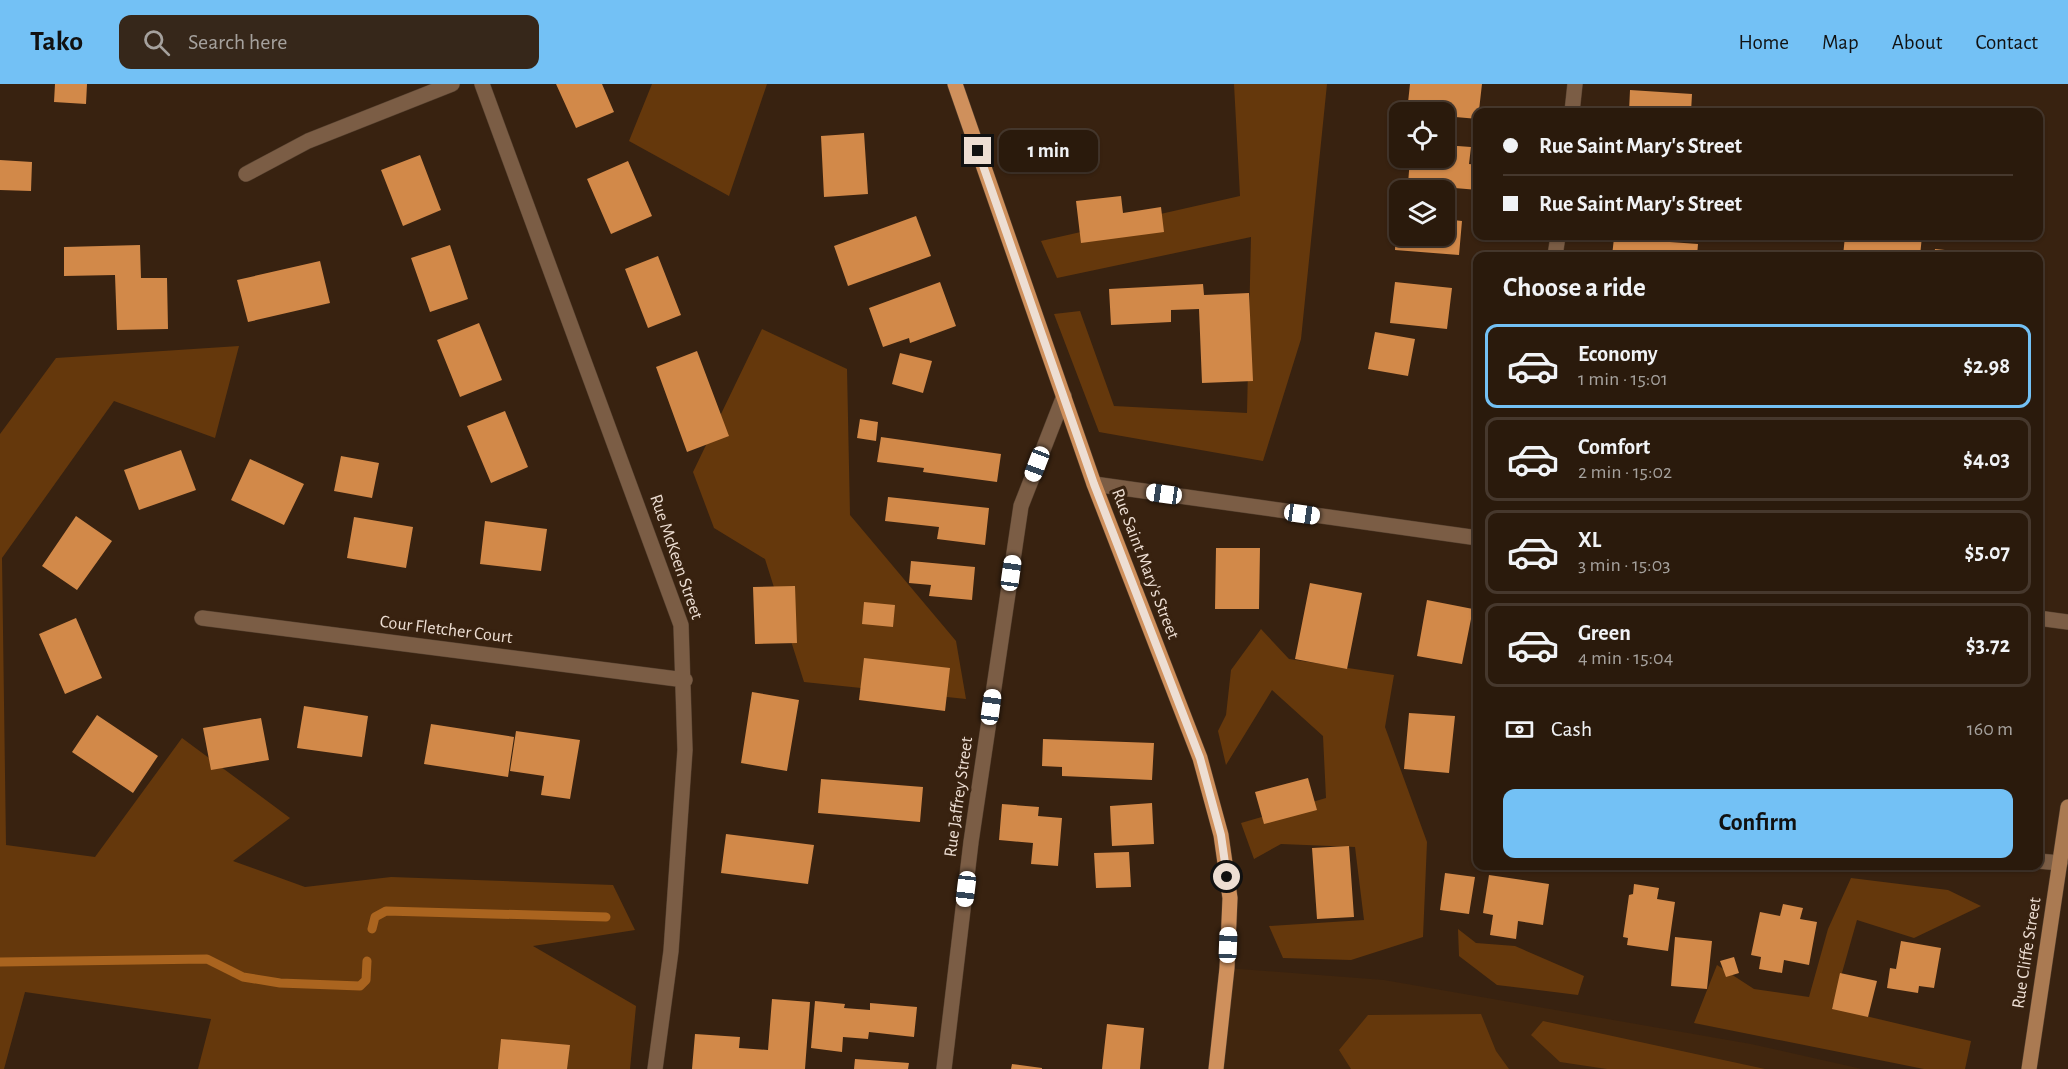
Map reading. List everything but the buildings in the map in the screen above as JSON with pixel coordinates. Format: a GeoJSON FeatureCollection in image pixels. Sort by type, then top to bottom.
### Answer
{"type":"FeatureCollection","features":[{"type":"Feature","properties":{"kind":"main road","name":"Rue Saint Mary's Street"},"geometry":{"type":"LineString","coordinates":[[955,84],[1094,484],[1200,758],[1221,835],[1230,898],[1227,968],[1216,1069]]}},
{"type":"Feature","properties":{"kind":"main road","name":"Rue Cliffe Street"},"geometry":{"type":"LineString","coordinates":[[2029,1069],[2068,807]]}},
{"type":"Feature","properties":{"kind":"street"},"geometry":{"type":"LineString","coordinates":[[246,174],[308,141],[452,84]]}},
{"type":"Feature","properties":{"kind":"street","name":"Rue McKeen Street"},"geometry":{"type":"LineString","coordinates":[[482,84],[681,625],[685,680],[685,750],[671,951],[656,1069]]}},
{"type":"Feature","properties":{"kind":"street"},"geometry":{"type":"LineString","coordinates":[[1572,108],[1575,84]]}},
{"type":"Feature","properties":{"kind":"street","name":"Rue Jaffrey Street"},"geometry":{"type":"LineString","coordinates":[[945,1069],[971,842],[1021,506],[1064,396]]}},
{"type":"Feature","properties":{"kind":"street"},"geometry":{"type":"LineString","coordinates":[[1094,484],[1473,537]]}},
{"type":"Feature","properties":{"kind":"street","name":"Cour Fletcher Court"},"geometry":{"type":"LineString","coordinates":[[202,618],[685,680]]}},
{"type":"Feature","properties":{"kind":"street"},"geometry":{"type":"LineString","coordinates":[[2043,619],[2068,622]]}},
{"type":"Feature","properties":{"kind":"street"},"geometry":{"type":"LineString","coordinates":[[2043,861],[2060,863]]}},
{"type":"Feature","properties":{"kind":"shaded area"},"geometry":{"type":"Polygon","coordinates":[[[652,84],[767,84],[729,196],[629,141],[652,84]]]}},
{"type":"Feature","properties":{"kind":"shaded area"},"geometry":{"type":"Polygon","coordinates":[[[1234,84],[1327,84],[1301,339],[1263,461],[1099,432],[1054,314],[1080,311],[1114,406],[1247,413],[1251,237],[1057,278],[1041,241],[1240,196],[1234,84]]]}},
{"type":"Feature","properties":{"kind":"shaded area"},"geometry":{"type":"Polygon","coordinates":[[[762,329],[847,369],[850,515],[956,641],[966,699],[804,682],[765,559],[714,528],[693,472],[762,329]]]}},
{"type":"Feature","properties":{"kind":"shaded area"},"geometry":{"type":"Polygon","coordinates":[[[239,346],[215,438],[114,401],[2,558],[6,845],[95,857],[182,738],[290,818],[233,861],[305,887],[391,877],[613,885],[635,930],[533,946],[636,1006],[630,1069],[198,1069],[211,1019],[25,992],[4,1069],[0,1069],[0,434],[56,358],[239,346]]]}},
{"type":"Feature","properties":{"kind":"shaded area"},"geometry":{"type":"Polygon","coordinates":[[[1261,629],[1289,659],[1394,675],[1385,727],[1427,842],[1423,937],[1351,960],[1283,958],[1269,926],[1364,920],[1355,847],[1281,844],[1254,859],[1241,823],[1326,798],[1323,736],[1272,690],[1226,765],[1218,731],[1226,715],[1231,670],[1261,629]]]}},
{"type":"Feature","properties":{"kind":"shaded area"},"geometry":{"type":"Polygon","coordinates":[[[1851,878],[1948,890],[1981,906],[1914,938],[1857,920],[1832,1008],[1971,1041],[1965,1069],[1924,1069],[1694,1023],[1717,965],[1754,989],[1809,997],[1828,929],[1851,878]]]}},
{"type":"Feature","properties":{"kind":"shaded area"},"geometry":{"type":"Polygon","coordinates":[[[1458,929],[1476,943],[1515,946],[1584,976],[1578,995],[1497,985],[1459,956],[1458,929]]]}},
{"type":"Feature","properties":{"kind":"shaded area"},"geometry":{"type":"Polygon","coordinates":[[[1227,968],[1384,980],[1751,1044],[1862,1069],[1216,1069],[1227,968]]]}},
{"type":"Feature","properties":{"kind":"shaded area"},"geometry":{"type":"Polygon","coordinates":[[[1481,1014],[1496,1051],[1509,1069],[1351,1069],[1339,1050],[1368,1015],[1481,1014]]]}},
{"type":"Feature","properties":{"kind":"shaded area"},"geometry":{"type":"Polygon","coordinates":[[[1543,1021],[1765,1069],[1607,1069],[1560,1062],[1531,1035],[1543,1021]]]}},
{"type":"Feature","properties":{"kind":"waterway"},"geometry":{"type":"LineString","coordinates":[[372,929],[375,917],[386,911],[606,917]]}},
{"type":"Feature","properties":{"kind":"waterway"},"geometry":{"type":"LineString","coordinates":[[0,962],[207,959],[243,977],[280,983],[360,986],[366,980],[367,961]]}},
{"type":"Feature","properties":{"kind":"route"},"geometry":{"type":"LineString","coordinates":[[978,151],[1094,484],[1200,758],[1221,835],[1227,877]]}}]}
